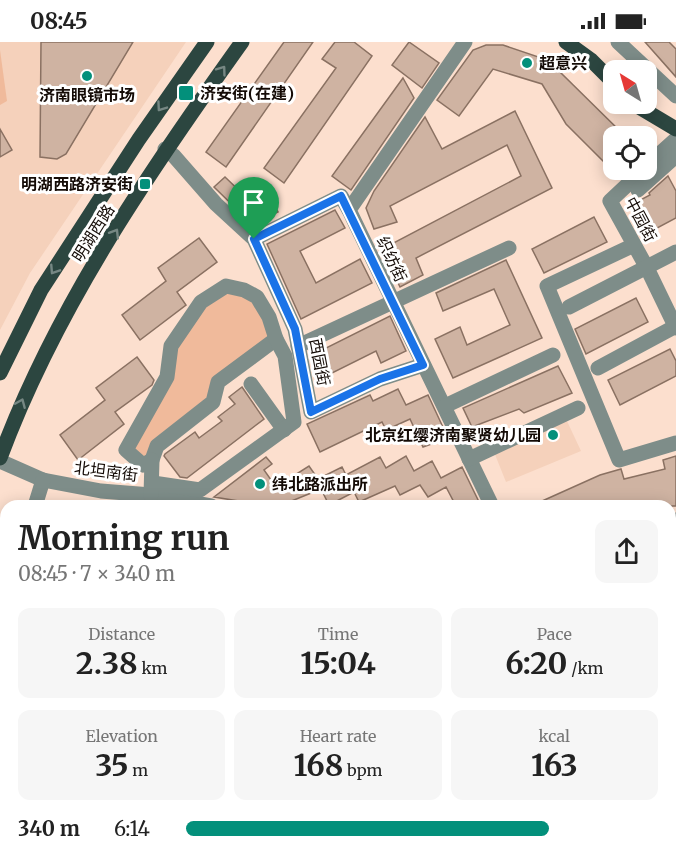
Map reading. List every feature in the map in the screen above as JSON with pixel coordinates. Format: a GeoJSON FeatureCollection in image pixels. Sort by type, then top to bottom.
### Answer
{"type":"FeatureCollection","features":[{"type":"Feature","properties":{"kind":"main road","name":"明湖西路"},"geometry":{"type":"LineString","coordinates":[[0,373],[41,290],[144,131],[207,42]]}},
{"type":"Feature","properties":{"kind":"main road","name":"明湖西路"},"geometry":{"type":"LineString","coordinates":[[0,459],[22,399],[80,287],[165,149],[242,42]]}},
{"type":"Feature","properties":{"kind":"main road"},"geometry":{"type":"LineString","coordinates":[[566,42],[582,52],[603,72]]}},
{"type":"Feature","properties":{"kind":"main road"},"geometry":{"type":"LineString","coordinates":[[651,114],[676,129]]}},
{"type":"Feature","properties":{"kind":"street"},"geometry":{"type":"LineString","coordinates":[[254,239],[341,196],[349,210],[465,42]]}},
{"type":"Feature","properties":{"kind":"street"},"geometry":{"type":"LineString","coordinates":[[625,44],[676,96]]}},
{"type":"Feature","properties":{"kind":"street"},"geometry":{"type":"LineString","coordinates":[[657,159],[674,147]]}},
{"type":"Feature","properties":{"kind":"street"},"geometry":{"type":"LineString","coordinates":[[638,190],[674,147]]}},
{"type":"Feature","properties":{"kind":"street","name":"西园街"},"geometry":{"type":"LineString","coordinates":[[165,149],[174,156],[216,204],[254,239],[295,329],[311,412],[380,379],[423,365]]}},
{"type":"Feature","properties":{"kind":"street","name":"中园街"},"geometry":{"type":"LineString","coordinates":[[632,180],[610,201],[676,327]]}},
{"type":"Feature","properties":{"kind":"street","name":"织纺街"},"geometry":{"type":"LineString","coordinates":[[349,210],[489,500]]}},
{"type":"Feature","properties":{"kind":"street"},"geometry":{"type":"LineString","coordinates":[[634,245],[547,286],[619,460],[676,442]]}},
{"type":"Feature","properties":{"kind":"street"},"geometry":{"type":"LineString","coordinates":[[298,346],[392,300],[509,248]]}},
{"type":"Feature","properties":{"kind":"street"},"geometry":{"type":"LineString","coordinates":[[569,307],[676,252]]}},
{"type":"Feature","properties":{"kind":"street"},"geometry":{"type":"LineString","coordinates":[[172,424],[150,439],[152,460],[152,489],[200,490],[294,422],[285,356],[257,297],[244,290],[226,286],[201,302],[171,346],[166,377],[126,450],[143,465],[152,460],[157,446],[213,402],[218,382],[276,339]]}},
{"type":"Feature","properties":{"kind":"street"},"geometry":{"type":"LineString","coordinates":[[598,368],[676,327]]}},
{"type":"Feature","properties":{"kind":"street"},"geometry":{"type":"LineString","coordinates":[[445,406],[553,356]]}},
{"type":"Feature","properties":{"kind":"street"},"geometry":{"type":"LineString","coordinates":[[251,384],[284,430]]}},
{"type":"Feature","properties":{"kind":"street"},"geometry":{"type":"LineString","coordinates":[[470,459],[578,408]]}},
{"type":"Feature","properties":{"kind":"street","name":"北坦南街"},"geometry":{"type":"LineString","coordinates":[[0,459],[43,480],[101,491],[152,489],[181,500]]}},
{"type":"Feature","properties":{"kind":"street"},"geometry":{"type":"LineString","coordinates":[[37,500],[43,480]]}},
{"type":"Feature","properties":{"kind":"shaded area"},"geometry":{"type":"Polygon","coordinates":[[[0,42],[186,42],[30,273],[0,330],[0,42]]]}},
{"type":"Feature","properties":{"kind":"shaded area"},"geometry":{"type":"Polygon","coordinates":[[[0,50],[7,101],[0,105],[0,50]]]}},
{"type":"Feature","properties":{"kind":"shaded area"},"geometry":{"type":"Polygon","coordinates":[[[226,286],[244,290],[276,339],[218,382],[213,402],[152,460],[126,450],[144,418],[171,346],[201,302],[226,286]]]}},
{"type":"Feature","properties":{"kind":"shaded area","name":"北京红缨济南聚贤幼儿园"},"geometry":{"type":"Polygon","coordinates":[[[566,419],[581,451],[506,482],[494,452],[566,419]]]}},
{"type":"Feature","properties":{"kind":"building"},"geometry":{"type":"Polygon","coordinates":[[[41,42],[133,42],[66,154],[57,159],[40,157],[41,42]]]}},
{"type":"Feature","properties":{"kind":"building"},"geometry":{"type":"Polygon","coordinates":[[[284,42],[313,42],[226,167],[206,152],[284,42]]]}},
{"type":"Feature","properties":{"kind":"building"},"geometry":{"type":"Polygon","coordinates":[[[335,42],[354,42],[372,56],[284,183],[264,168],[336,68],[322,59],[335,42]]]}},
{"type":"Feature","properties":{"kind":"building"},"geometry":{"type":"Polygon","coordinates":[[[409,42],[439,63],[422,88],[392,65],[409,42]]]}},
{"type":"Feature","properties":{"kind":"building"},"geometry":{"type":"Polygon","coordinates":[[[645,42],[669,42],[676,49],[676,77],[645,42]]]}},
{"type":"Feature","properties":{"kind":"building"},"geometry":{"type":"Polygon","coordinates":[[[486,45],[503,45],[565,66],[559,71],[615,126],[603,126],[603,161],[566,124],[542,84],[493,69],[459,116],[437,100],[473,50],[486,45]]]}},
{"type":"Feature","properties":{"kind":"building"},"geometry":{"type":"Polygon","coordinates":[[[403,78],[414,98],[351,190],[332,176],[403,78]]]}},
{"type":"Feature","properties":{"kind":"building"},"geometry":{"type":"Polygon","coordinates":[[[515,111],[552,188],[416,258],[423,275],[400,287],[382,249],[521,176],[507,145],[390,206],[397,222],[374,229],[366,208],[374,191],[425,117],[442,149],[515,111]]]}},
{"type":"Feature","properties":{"kind":"building"},"geometry":{"type":"Polygon","coordinates":[[[0,129],[12,150],[0,157],[0,129]]]}},
{"type":"Feature","properties":{"kind":"building"},"geometry":{"type":"Polygon","coordinates":[[[668,176],[676,191],[676,218],[644,235],[629,206],[650,195],[649,193],[668,176]]]}},
{"type":"Feature","properties":{"kind":"building"},"geometry":{"type":"Polygon","coordinates":[[[225,177],[250,201],[268,193],[278,212],[252,224],[214,187],[225,177]]]}},
{"type":"Feature","properties":{"kind":"building"},"geometry":{"type":"Polygon","coordinates":[[[335,210],[345,228],[300,251],[316,283],[360,259],[372,283],[301,319],[267,244],[335,210]]]}},
{"type":"Feature","properties":{"kind":"building"},"geometry":{"type":"Polygon","coordinates":[[[594,217],[607,242],[544,273],[532,249],[594,217]]]}},
{"type":"Feature","properties":{"kind":"building"},"geometry":{"type":"Polygon","coordinates":[[[199,238],[217,262],[177,292],[186,305],[140,340],[122,315],[166,281],[158,268],[199,238]]]}},
{"type":"Feature","properties":{"kind":"building"},"geometry":{"type":"Polygon","coordinates":[[[506,260],[542,338],[453,378],[435,339],[460,327],[467,345],[510,325],[494,289],[443,311],[436,293],[506,260]]]}},
{"type":"Feature","properties":{"kind":"building"},"geometry":{"type":"Polygon","coordinates":[[[636,298],[648,322],[586,354],[575,329],[636,298]]]}},
{"type":"Feature","properties":{"kind":"building"},"geometry":{"type":"Polygon","coordinates":[[[390,316],[406,351],[381,363],[376,351],[320,379],[310,356],[390,316]]]}},
{"type":"Feature","properties":{"kind":"building"},"geometry":{"type":"Polygon","coordinates":[[[670,349],[676,361],[676,376],[620,405],[608,380],[670,349]]]}},
{"type":"Feature","properties":{"kind":"building"},"geometry":{"type":"Polygon","coordinates":[[[137,357],[154,380],[152,385],[115,412],[124,424],[78,460],[60,435],[105,400],[96,388],[137,357]]]}},
{"type":"Feature","properties":{"kind":"building"},"geometry":{"type":"Polygon","coordinates":[[[558,366],[572,393],[524,413],[519,409],[472,427],[463,408],[558,366]]]}},
{"type":"Feature","properties":{"kind":"building"},"geometry":{"type":"Polygon","coordinates":[[[242,387],[264,419],[187,478],[180,477],[164,456],[165,454],[195,432],[199,438],[222,421],[218,417],[235,404],[229,397],[242,387]]]}},
{"type":"Feature","properties":{"kind":"building"},"geometry":{"type":"Polygon","coordinates":[[[398,389],[406,405],[428,395],[448,438],[423,447],[410,419],[386,430],[382,422],[320,452],[307,424],[370,395],[373,401],[398,389]]]}},
{"type":"Feature","properties":{"kind":"building"},"geometry":{"type":"Polygon","coordinates":[[[406,456],[414,471],[432,461],[441,478],[462,467],[478,500],[453,500],[446,487],[428,497],[420,485],[400,495],[395,486],[364,500],[358,500],[354,492],[339,500],[326,500],[321,489],[294,500],[232,500],[214,497],[266,457],[272,464],[264,470],[276,487],[309,466],[318,479],[342,467],[346,475],[380,457],[386,468],[406,456]]]}},
{"type":"Feature","properties":{"kind":"building"},"geometry":{"type":"Polygon","coordinates":[[[676,456],[676,500],[544,500],[600,475],[621,469],[624,479],[665,469],[663,460],[676,456]]]}},
{"type":"Feature","properties":{"kind":"place","name":"超意兴"},"geometry":{"type":"Point","coordinates":[527,63]}},
{"type":"Feature","properties":{"kind":"place","name":"济南眼镜市场"},"geometry":{"type":"Point","coordinates":[87,76]}},
{"type":"Feature","properties":{"kind":"place","name":"济安街(在建)"},"geometry":{"type":"Point","coordinates":[186,93]}},
{"type":"Feature","properties":{"kind":"place","name":"明湖西路济安街"},"geometry":{"type":"Point","coordinates":[145,184]}},
{"type":"Feature","properties":{"kind":"place","name":"北京红缨济南聚贤幼儿园"},"geometry":{"type":"Point","coordinates":[553,435]}},
{"type":"Feature","properties":{"kind":"place","name":"纬北路派出所"},"geometry":{"type":"Point","coordinates":[260,484]}},
{"type":"Feature","properties":{"kind":"route"},"geometry":{"type":"LineString","coordinates":[[341,196],[421,356],[423,365],[380,379],[311,412],[295,329],[254,239],[341,196]]}}]}
